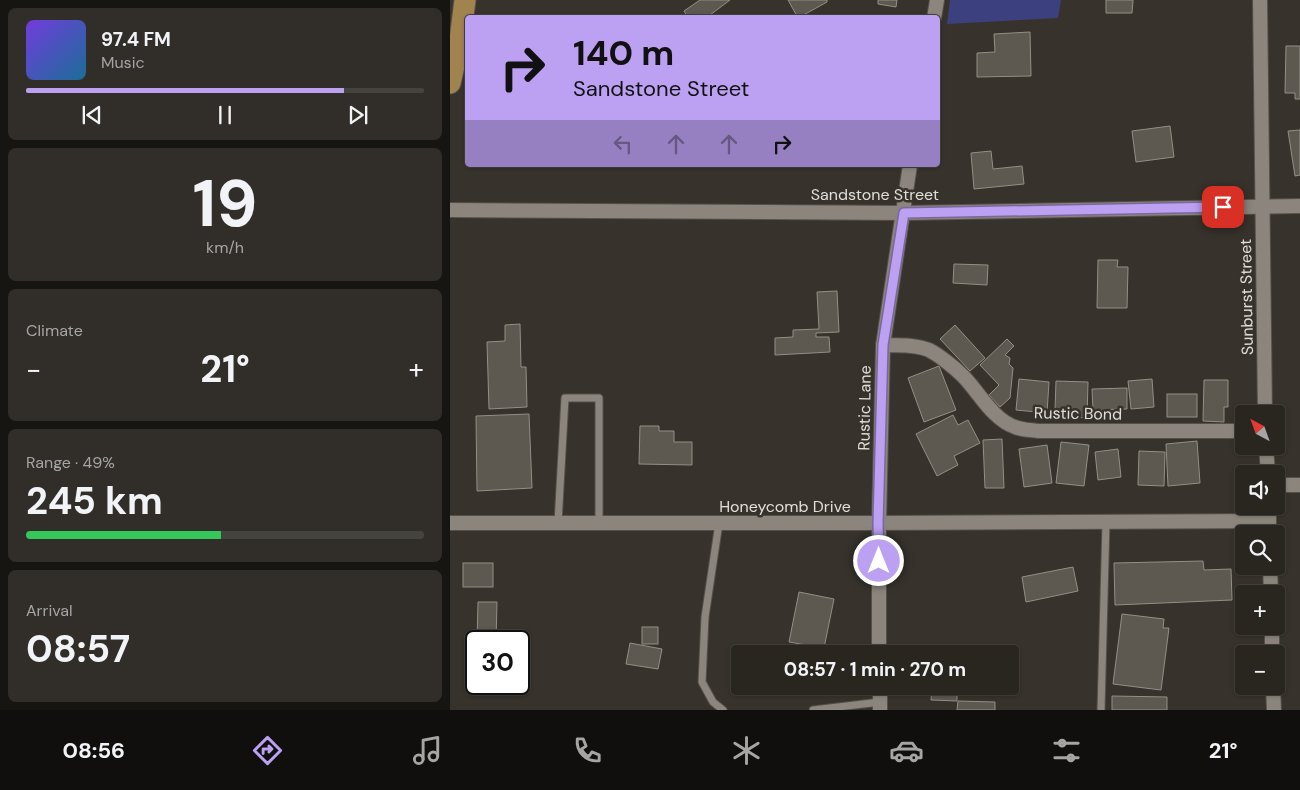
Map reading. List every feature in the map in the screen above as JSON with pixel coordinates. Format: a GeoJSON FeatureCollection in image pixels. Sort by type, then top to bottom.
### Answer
{"type":"FeatureCollection","features":[{"type":"Feature","properties":{"kind":"main road"},"geometry":{"type":"LineString","coordinates":[[451,70],[460,40],[465,0]]}},
{"type":"Feature","properties":{"kind":"street"},"geometry":{"type":"LineString","coordinates":[[934,15],[937,0]]}},
{"type":"Feature","properties":{"kind":"street","name":"Sunburst Street"},"geometry":{"type":"LineString","coordinates":[[1260,0],[1265,405]]}},
{"type":"Feature","properties":{"kind":"street","name":"Rustic Lane"},"geometry":{"type":"LineString","coordinates":[[880,645],[878,524],[883,345],[910,167]]}},
{"type":"Feature","properties":{"kind":"street","name":"Sandstone Street"},"geometry":{"type":"LineString","coordinates":[[450,210],[904,213],[1300,206]]}},
{"type":"Feature","properties":{"kind":"street","name":"Rustic Bond"},"geometry":{"type":"LineString","coordinates":[[883,345],[912,346],[929,350],[963,376],[986,405],[1005,422],[1016,428],[1038,431],[1235,431]]}},
{"type":"Feature","properties":{"kind":"street"},"geometry":{"type":"LineString","coordinates":[[1285,485],[1300,485]]}},
{"type":"Feature","properties":{"kind":"street","name":"Honeycomb Drive"},"geometry":{"type":"LineString","coordinates":[[450,523],[878,524],[1106,522],[1235,526]]}},
{"type":"Feature","properties":{"kind":"street"},"geometry":{"type":"LineString","coordinates":[[1273,695],[1274,710]]}},
{"type":"Feature","properties":{"kind":"lane"},"geometry":{"type":"LineString","coordinates":[[558,523],[565,398],[599,398],[599,523]]}},
{"type":"Feature","properties":{"kind":"lane"},"geometry":{"type":"LineString","coordinates":[[1101,710],[1106,522]]}},
{"type":"Feature","properties":{"kind":"lane"},"geometry":{"type":"LineString","coordinates":[[719,523],[705,617],[702,682],[713,702],[723,710]]}},
{"type":"Feature","properties":{"kind":"lane"},"geometry":{"type":"LineString","coordinates":[[813,710],[880,706]]}},
{"type":"Feature","properties":{"kind":"shaded area"},"geometry":{"type":"Polygon","coordinates":[[[950,0],[1061,0],[1058,18],[947,24],[950,0]]]}},
{"type":"Feature","properties":{"kind":"building"},"geometry":{"type":"Polygon","coordinates":[[[700,0],[730,0],[710,15],[686,15],[684,11],[700,0]]]}},
{"type":"Feature","properties":{"kind":"building"},"geometry":{"type":"Polygon","coordinates":[[[788,0],[827,0],[827,2],[803,15],[796,15],[788,0]]]}},
{"type":"Feature","properties":{"kind":"building"},"geometry":{"type":"Polygon","coordinates":[[[878,0],[897,0],[896,7],[878,4],[878,0]]]}},
{"type":"Feature","properties":{"kind":"building"},"geometry":{"type":"Polygon","coordinates":[[[1106,0],[1133,0],[1132,13],[1106,13],[1106,0]]]}},
{"type":"Feature","properties":{"kind":"building"},"geometry":{"type":"Polygon","coordinates":[[[1030,32],[1031,76],[977,77],[977,53],[995,52],[994,34],[1030,32]]]}},
{"type":"Feature","properties":{"kind":"building"},"geometry":{"type":"Polygon","coordinates":[[[1286,46],[1300,46],[1300,99],[1295,99],[1295,93],[1285,93],[1286,46]]]}},
{"type":"Feature","properties":{"kind":"building"},"geometry":{"type":"Polygon","coordinates":[[[1170,126],[1174,157],[1136,162],[1132,131],[1170,126]]]}},
{"type":"Feature","properties":{"kind":"building"},"geometry":{"type":"Polygon","coordinates":[[[1300,130],[1300,175],[1295,176],[1288,131],[1300,130]]]}},
{"type":"Feature","properties":{"kind":"building"},"geometry":{"type":"Polygon","coordinates":[[[991,151],[993,169],[1022,166],[1024,184],[974,189],[971,153],[991,151]]]}},
{"type":"Feature","properties":{"kind":"building"},"geometry":{"type":"Polygon","coordinates":[[[1098,260],[1118,260],[1117,267],[1128,267],[1127,308],[1097,308],[1098,260]]]}},
{"type":"Feature","properties":{"kind":"building"},"geometry":{"type":"Polygon","coordinates":[[[954,264],[988,265],[987,285],[953,283],[954,264]]]}},
{"type":"Feature","properties":{"kind":"building"},"geometry":{"type":"Polygon","coordinates":[[[837,291],[839,332],[816,333],[816,337],[829,337],[830,352],[775,355],[775,338],[793,337],[793,330],[819,329],[817,292],[837,291]]]}},
{"type":"Feature","properties":{"kind":"building"},"geometry":{"type":"Polygon","coordinates":[[[520,324],[521,367],[526,367],[527,407],[489,409],[487,342],[505,341],[505,325],[520,324]]]}},
{"type":"Feature","properties":{"kind":"building"},"geometry":{"type":"Polygon","coordinates":[[[955,325],[985,358],[970,371],[940,339],[955,325]]]}},
{"type":"Feature","properties":{"kind":"building"},"geometry":{"type":"Polygon","coordinates":[[[1007,339],[1014,346],[1005,355],[1010,358],[1009,364],[1013,368],[1010,398],[1000,407],[989,395],[999,385],[980,365],[1007,339]]]}},
{"type":"Feature","properties":{"kind":"building"},"geometry":{"type":"Polygon","coordinates":[[[939,366],[956,410],[924,422],[908,378],[939,366]]]}},
{"type":"Feature","properties":{"kind":"building"},"geometry":{"type":"Polygon","coordinates":[[[1019,379],[1049,382],[1047,413],[1016,410],[1019,379]]]}},
{"type":"Feature","properties":{"kind":"building"},"geometry":{"type":"Polygon","coordinates":[[[1152,379],[1154,407],[1131,409],[1128,381],[1152,379]]]}},
{"type":"Feature","properties":{"kind":"building"},"geometry":{"type":"Polygon","coordinates":[[[1204,380],[1228,380],[1228,407],[1224,407],[1224,422],[1203,421],[1204,380]]]}},
{"type":"Feature","properties":{"kind":"building"},"geometry":{"type":"Polygon","coordinates":[[[1056,381],[1088,382],[1087,418],[1073,417],[1073,411],[1055,410],[1056,381]]]}},
{"type":"Feature","properties":{"kind":"building"},"geometry":{"type":"Polygon","coordinates":[[[1127,388],[1127,409],[1093,410],[1092,389],[1127,388]]]}},
{"type":"Feature","properties":{"kind":"building"},"geometry":{"type":"Polygon","coordinates":[[[1167,394],[1197,394],[1197,417],[1167,417],[1167,394]]]}},
{"type":"Feature","properties":{"kind":"building"},"geometry":{"type":"Polygon","coordinates":[[[529,414],[532,488],[477,491],[476,416],[529,414]]]}},
{"type":"Feature","properties":{"kind":"building"},"geometry":{"type":"Polygon","coordinates":[[[953,415],[958,425],[968,420],[980,443],[954,456],[958,465],[937,476],[916,434],[953,415]]]}},
{"type":"Feature","properties":{"kind":"building"},"geometry":{"type":"Polygon","coordinates":[[[640,426],[659,426],[659,431],[674,431],[674,442],[692,442],[692,465],[639,464],[640,426]]]}},
{"type":"Feature","properties":{"kind":"building"},"geometry":{"type":"Polygon","coordinates":[[[1002,439],[1004,488],[985,488],[983,440],[1002,439]]]}},
{"type":"Feature","properties":{"kind":"building"},"geometry":{"type":"Polygon","coordinates":[[[1197,441],[1200,483],[1168,486],[1166,444],[1197,441]]]}},
{"type":"Feature","properties":{"kind":"building"},"geometry":{"type":"Polygon","coordinates":[[[1061,442],[1089,445],[1084,486],[1056,483],[1061,442]]]}},
{"type":"Feature","properties":{"kind":"building"},"geometry":{"type":"Polygon","coordinates":[[[1047,445],[1052,483],[1024,487],[1019,449],[1047,445]]]}},
{"type":"Feature","properties":{"kind":"building"},"geometry":{"type":"Polygon","coordinates":[[[1118,449],[1121,477],[1098,480],[1095,452],[1118,449]]]}},
{"type":"Feature","properties":{"kind":"building"},"geometry":{"type":"Polygon","coordinates":[[[1139,451],[1165,452],[1164,486],[1138,485],[1139,451]]]}},
{"type":"Feature","properties":{"kind":"building"},"geometry":{"type":"Polygon","coordinates":[[[1203,561],[1204,570],[1231,569],[1232,600],[1115,605],[1114,563],[1203,561]]]}},
{"type":"Feature","properties":{"kind":"building"},"geometry":{"type":"Polygon","coordinates":[[[463,563],[493,563],[493,587],[463,587],[463,563]]]}},
{"type":"Feature","properties":{"kind":"building"},"geometry":{"type":"Polygon","coordinates":[[[1073,567],[1078,591],[1026,602],[1022,577],[1073,567]]]}},
{"type":"Feature","properties":{"kind":"building"},"geometry":{"type":"Polygon","coordinates":[[[799,592],[834,599],[825,645],[806,645],[789,642],[799,592]]]}},
{"type":"Feature","properties":{"kind":"building"},"geometry":{"type":"Polygon","coordinates":[[[478,602],[497,602],[496,630],[477,630],[478,602]]]}},
{"type":"Feature","properties":{"kind":"building"},"geometry":{"type":"Polygon","coordinates":[[[1122,614],[1164,619],[1163,628],[1169,628],[1161,690],[1113,684],[1122,614]]]}},
{"type":"Feature","properties":{"kind":"building"},"geometry":{"type":"Polygon","coordinates":[[[642,627],[658,627],[658,644],[642,644],[642,627]]]}},
{"type":"Feature","properties":{"kind":"building"},"geometry":{"type":"Polygon","coordinates":[[[630,643],[662,649],[658,669],[626,664],[630,643]]]}},
{"type":"Feature","properties":{"kind":"building"},"geometry":{"type":"Polygon","coordinates":[[[931,695],[957,695],[957,701],[931,700],[931,695]]]}},
{"type":"Feature","properties":{"kind":"building"},"geometry":{"type":"Polygon","coordinates":[[[1112,696],[1167,697],[1167,710],[1112,710],[1112,696]]]}},
{"type":"Feature","properties":{"kind":"building"},"geometry":{"type":"Polygon","coordinates":[[[958,701],[995,702],[995,710],[957,710],[958,701]]]}},
{"type":"Feature","properties":{"kind":"route"},"geometry":{"type":"LineString","coordinates":[[879,561],[878,524],[883,345],[904,213],[1223,207]]}}]}
